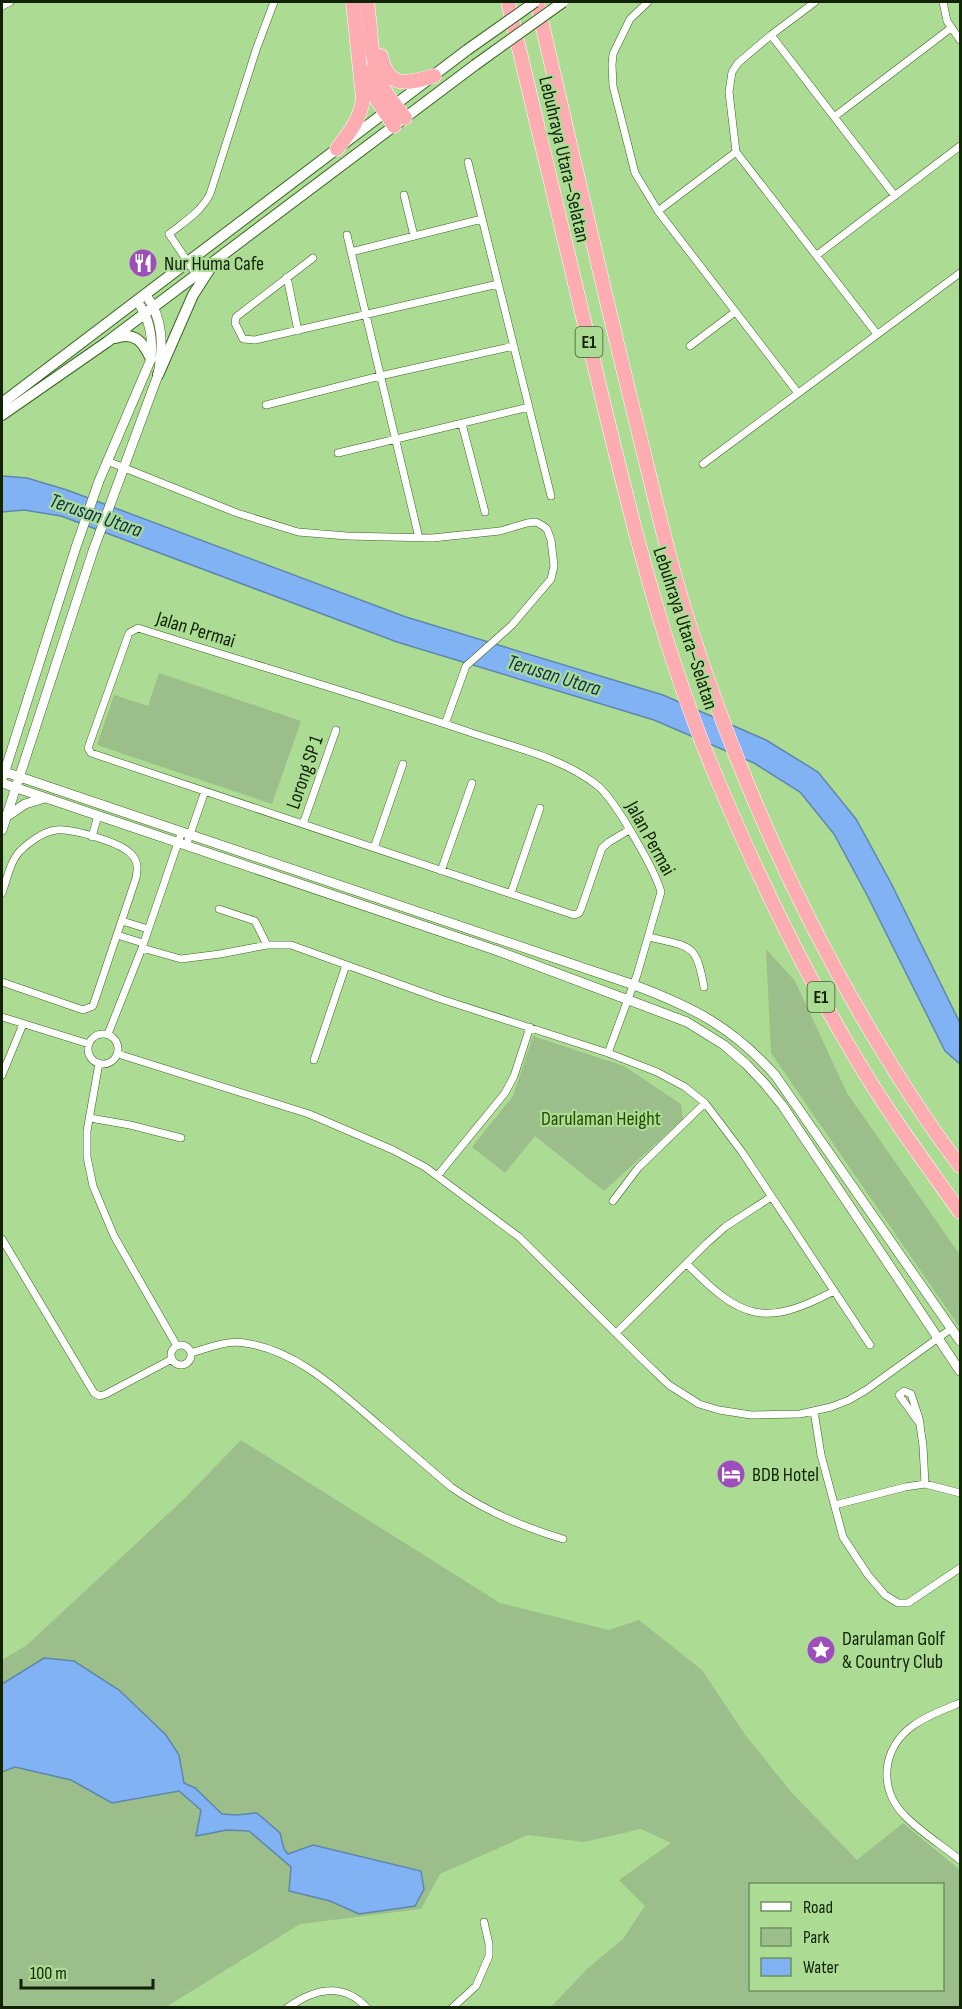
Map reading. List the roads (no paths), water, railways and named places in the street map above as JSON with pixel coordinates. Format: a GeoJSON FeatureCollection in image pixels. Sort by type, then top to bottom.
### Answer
{"type":"FeatureCollection","features":[{"type":"Feature","properties":{"kind":"highway"},"geometry":{"type":"LineString","coordinates":[[353,2],[370,86],[399,122]]}},
{"type":"Feature","properties":{"kind":"highway"},"geometry":{"type":"LineString","coordinates":[[337,149],[355,126],[361,113],[363,99],[353,2]]}},
{"type":"Feature","properties":{"kind":"highway"},"geometry":{"type":"LineString","coordinates":[[368,2],[376,68],[390,110]]}},
{"type":"Feature","properties":{"kind":"highway"},"geometry":{"type":"LineString","coordinates":[[368,2],[382,62],[390,76],[403,83],[434,76]]}},
{"type":"Feature","properties":{"kind":"highway","name":"Lebuhraya Utara–Selatan"},"geometry":{"type":"LineString","coordinates":[[508,2],[628,503],[679,679],[711,765],[763,884],[835,1022],[904,1134],[960,1212]]}},
{"type":"Feature","properties":{"kind":"highway","name":"Lebuhraya Utara–Selatan"},"geometry":{"type":"LineString","coordinates":[[536,2],[664,539],[705,674],[739,764],[784,868],[818,937],[846,989],[903,1083],[960,1166]]}},
{"type":"Feature","properties":{"kind":"main road"},"geometry":{"type":"LineString","coordinates":[[2,402],[467,50],[536,2]]}},
{"type":"Feature","properties":{"kind":"main road"},"geometry":{"type":"LineString","coordinates":[[2,415],[106,342],[475,65],[563,2]]}},
{"type":"Feature","properties":{"kind":"main road"},"geometry":{"type":"LineString","coordinates":[[158,375],[193,295],[219,257]]}},
{"type":"Feature","properties":{"kind":"main road"},"geometry":{"type":"LineString","coordinates":[[106,342],[119,336],[134,337],[144,345],[151,359]]}},
{"type":"Feature","properties":{"kind":"street"},"geometry":{"type":"LineString","coordinates":[[2,6],[10,2]]}},
{"type":"Feature","properties":{"kind":"street"},"geometry":{"type":"LineString","coordinates":[[196,274],[169,234],[206,203],[274,2]]}},
{"type":"Feature","properties":{"kind":"street"},"geometry":{"type":"LineString","coordinates":[[648,2],[630,19],[613,54],[612,66],[613,86],[635,173],[658,211],[798,393]]}},
{"type":"Feature","properties":{"kind":"street"},"geometry":{"type":"LineString","coordinates":[[815,2],[771,35],[738,63],[732,72],[729,92],[736,152],[877,334]]}},
{"type":"Feature","properties":{"kind":"street"},"geometry":{"type":"LineString","coordinates":[[943,2],[951,28],[960,40]]}},
{"type":"Feature","properties":{"kind":"street"},"geometry":{"type":"LineString","coordinates":[[834,117],[951,28]]}},
{"type":"Feature","properties":{"kind":"street"},"geometry":{"type":"LineString","coordinates":[[771,35],[895,196]]}},
{"type":"Feature","properties":{"kind":"street"},"geometry":{"type":"LineString","coordinates":[[817,255],[960,146]]}},
{"type":"Feature","properties":{"kind":"street"},"geometry":{"type":"LineString","coordinates":[[658,211],[736,152]]}},
{"type":"Feature","properties":{"kind":"street"},"geometry":{"type":"LineString","coordinates":[[468,162],[551,496]]}},
{"type":"Feature","properties":{"kind":"street"},"geometry":{"type":"LineString","coordinates":[[404,195],[414,236]]}},
{"type":"Feature","properties":{"kind":"street"},"geometry":{"type":"LineString","coordinates":[[351,252],[482,219]]}},
{"type":"Feature","properties":{"kind":"street"},"geometry":{"type":"LineString","coordinates":[[347,235],[419,538]]}},
{"type":"Feature","properties":{"kind":"street"},"geometry":{"type":"LineString","coordinates":[[313,258],[239,313],[235,323],[243,339],[298,331],[498,284]]}},
{"type":"Feature","properties":{"kind":"street"},"geometry":{"type":"LineString","coordinates":[[703,464],[960,273]]}},
{"type":"Feature","properties":{"kind":"street"},"geometry":{"type":"LineString","coordinates":[[287,277],[298,331]]}},
{"type":"Feature","properties":{"kind":"street"},"geometry":{"type":"LineString","coordinates":[[2,830],[93,551],[158,375],[162,334],[150,309],[141,298]]}},
{"type":"Feature","properties":{"kind":"street"},"geometry":{"type":"LineString","coordinates":[[3,779],[76,547],[107,461],[151,359],[150,309]]}},
{"type":"Feature","properties":{"kind":"street"},"geometry":{"type":"LineString","coordinates":[[690,346],[735,312]]}},
{"type":"Feature","properties":{"kind":"street"},"geometry":{"type":"LineString","coordinates":[[266,405],[380,376],[514,346]]}},
{"type":"Feature","properties":{"kind":"street"},"geometry":{"type":"LineString","coordinates":[[338,453],[529,407]]}},
{"type":"Feature","properties":{"kind":"street"},"geometry":{"type":"LineString","coordinates":[[462,424],[485,512]]}},
{"type":"Feature","properties":{"kind":"street"},"geometry":{"type":"LineString","coordinates":[[107,461],[237,513],[298,531],[347,536],[419,538],[486,533],[536,522],[547,529],[551,540],[554,571],[551,579],[503,634],[466,666],[445,724]]}},
{"type":"Feature","properties":{"kind":"street","name":"Jalan Permai"},"geometry":{"type":"LineString","coordinates":[[608,1053],[634,985],[661,892],[629,830],[609,796],[573,769],[445,724],[138,628],[129,633],[88,748],[88,751],[574,915],[581,909],[602,848],[629,830]]}},
{"type":"Feature","properties":{"kind":"street","name":"Lorong SP 1"},"geometry":{"type":"LineString","coordinates":[[303,824],[336,730]]}},
{"type":"Feature","properties":{"kind":"street"},"geometry":{"type":"LineString","coordinates":[[374,848],[403,764]]}},
{"type":"Feature","properties":{"kind":"street"},"geometry":{"type":"LineString","coordinates":[[3,779],[19,776],[186,832],[634,985],[672,999],[705,1015],[728,1030],[754,1052],[792,1097],[960,1341]]}},
{"type":"Feature","properties":{"kind":"street"},"geometry":{"type":"LineString","coordinates":[[3,779],[15,788],[498,951],[687,1022],[705,1033],[724,1045],[765,1084],[782,1105],[960,1371]]}},
{"type":"Feature","properties":{"kind":"street"},"geometry":{"type":"LineString","coordinates":[[441,871],[472,783]]}},
{"type":"Feature","properties":{"kind":"street"},"geometry":{"type":"LineString","coordinates":[[108,1034],[186,832],[205,791]]}},
{"type":"Feature","properties":{"kind":"street"},"geometry":{"type":"LineString","coordinates":[[6,817],[26,804],[47,798]]}},
{"type":"Feature","properties":{"kind":"street"},"geometry":{"type":"LineString","coordinates":[[511,893],[540,808]]}},
{"type":"Feature","properties":{"kind":"street"},"geometry":{"type":"LineString","coordinates":[[92,837],[98,816]]}},
{"type":"Feature","properties":{"kind":"street"},"geometry":{"type":"LineString","coordinates":[[2,893],[13,860],[21,850],[36,838],[55,830],[73,831],[129,852],[137,864],[136,878],[93,1006],[87,1010],[2,981]]}},
{"type":"Feature","properties":{"kind":"street"},"geometry":{"type":"LineString","coordinates":[[219,909],[255,921],[267,945]]}},
{"type":"Feature","properties":{"kind":"street"},"geometry":{"type":"LineString","coordinates":[[122,921],[148,930]]}},
{"type":"Feature","properties":{"kind":"street"},"geometry":{"type":"LineString","coordinates":[[117,935],[181,959],[267,945],[291,945],[441,999],[608,1053],[657,1072],[705,1103],[742,1152],[870,1345]]}},
{"type":"Feature","properties":{"kind":"street"},"geometry":{"type":"LineString","coordinates":[[649,937],[679,944],[692,950],[700,963],[704,987]]}},
{"type":"Feature","properties":{"kind":"street"},"geometry":{"type":"LineString","coordinates":[[314,1060],[346,965]]}},
{"type":"Feature","properties":{"kind":"street"},"geometry":{"type":"LineString","coordinates":[[2,1017],[88,1044]]}},
{"type":"Feature","properties":{"kind":"street"},"geometry":{"type":"LineString","coordinates":[[2,1075],[23,1024]]}},
{"type":"Feature","properties":{"kind":"street"},"geometry":{"type":"LineString","coordinates":[[438,1175],[505,1093],[514,1076],[530,1027]]}},
{"type":"Feature","properties":{"kind":"street"},"geometry":{"type":"LineString","coordinates":[[98,1034],[108,1034],[116,1040],[118,1054],[112,1061],[99,1064],[91,1058],[88,1044],[98,1034]]}},
{"type":"Feature","properties":{"kind":"street"},"geometry":{"type":"LineString","coordinates":[[118,1054],[309,1114],[393,1150],[438,1175],[519,1237],[669,1385],[699,1404],[751,1415],[800,1414],[831,1407],[849,1400],[952,1328]]}},
{"type":"Feature","properties":{"kind":"street"},"geometry":{"type":"LineString","coordinates":[[99,1064],[87,1131],[87,1157],[97,1199],[118,1244],[177,1346]]}},
{"type":"Feature","properties":{"kind":"street"},"geometry":{"type":"LineString","coordinates":[[613,1201],[638,1168],[705,1103]]}},
{"type":"Feature","properties":{"kind":"street"},"geometry":{"type":"LineString","coordinates":[[90,1118],[181,1138]]}},
{"type":"Feature","properties":{"kind":"street"},"geometry":{"type":"LineString","coordinates":[[616,1333],[725,1227],[771,1197]]}},
{"type":"Feature","properties":{"kind":"street"},"geometry":{"type":"LineString","coordinates":[[2,1239],[94,1394],[100,1396],[106,1394],[172,1359]]}},
{"type":"Feature","properties":{"kind":"street"},"geometry":{"type":"LineString","coordinates":[[687,1264],[727,1301],[737,1307],[759,1313],[768,1314],[797,1309],[834,1291]]}},
{"type":"Feature","properties":{"kind":"street"},"geometry":{"type":"LineString","coordinates":[[191,1353],[230,1342],[244,1342],[286,1356],[327,1382],[451,1487],[469,1499],[528,1528],[563,1539]]}},
{"type":"Feature","properties":{"kind":"street"},"geometry":{"type":"LineString","coordinates":[[177,1346],[184,1346],[191,1353]]}},
{"type":"Feature","properties":{"kind":"street"},"geometry":{"type":"LineString","coordinates":[[177,1346],[172,1353],[172,1359],[178,1365],[190,1360],[191,1353]]}},
{"type":"Feature","properties":{"kind":"street"},"geometry":{"type":"LineString","coordinates":[[814,1411],[821,1455],[840,1530],[852,1553],[893,1602],[912,1601],[960,1568]]}},
{"type":"Feature","properties":{"kind":"street"},"geometry":{"type":"LineString","coordinates":[[920,1424],[925,1484]]}},
{"type":"Feature","properties":{"kind":"street"},"geometry":{"type":"LineString","coordinates":[[835,1505],[925,1484],[960,1493]]}},
{"type":"Feature","properties":{"kind":"street"},"geometry":{"type":"LineString","coordinates":[[960,1703],[912,1726],[889,1756],[886,1769],[892,1798],[905,1817],[960,1860]]}},
{"type":"Feature","properties":{"kind":"street"},"geometry":{"type":"LineString","coordinates":[[452,2007],[476,1986],[489,1956],[484,1922]]}},
{"type":"Feature","properties":{"kind":"street"},"geometry":{"type":"LineString","coordinates":[[287,2007],[305,1996],[332,1990],[349,1993],[367,2007]]}},
{"type":"Feature","properties":{"kind":"water","name":"Terusan Utara"},"geometry":{"type":"Polygon","coordinates":[[[2,476],[27,478],[67,490],[406,617],[663,695],[766,740],[818,772],[856,819],[891,883],[960,1023],[960,1064],[945,1051],[834,834],[800,792],[754,763],[654,720],[397,642],[61,516],[24,510],[2,512],[2,476]]]}},
{"type":"Feature","properties":{"kind":"water"},"geometry":{"type":"Polygon","coordinates":[[[44,1658],[74,1661],[119,1690],[166,1735],[179,1755],[184,1783],[195,1788],[222,1814],[257,1813],[280,1833],[284,1849],[288,1854],[313,1845],[421,1871],[424,1889],[415,1906],[359,1914],[330,1901],[289,1891],[291,1867],[249,1831],[227,1830],[196,1836],[201,1810],[179,1791],[112,1803],[71,1780],[15,1767],[2,1772],[2,1684],[44,1658]]]}},
{"type":"Feature","properties":{"kind":"place","name":"Nur Huma Cafe"},"geometry":{"type":"Point","coordinates":[143,263]}},
{"type":"Feature","properties":{"kind":"place","name":"BDB Hotel"},"geometry":{"type":"Point","coordinates":[731,1474]}},
{"type":"Feature","properties":{"kind":"place","name":"Darulaman Golf & Country Club"},"geometry":{"type":"Point","coordinates":[821,1650]}},
{"type":"Feature","properties":{"kind":"park label","name":"Darulaman Height"},"geometry":{"type":"Point","coordinates":[601,1118]}}]}
